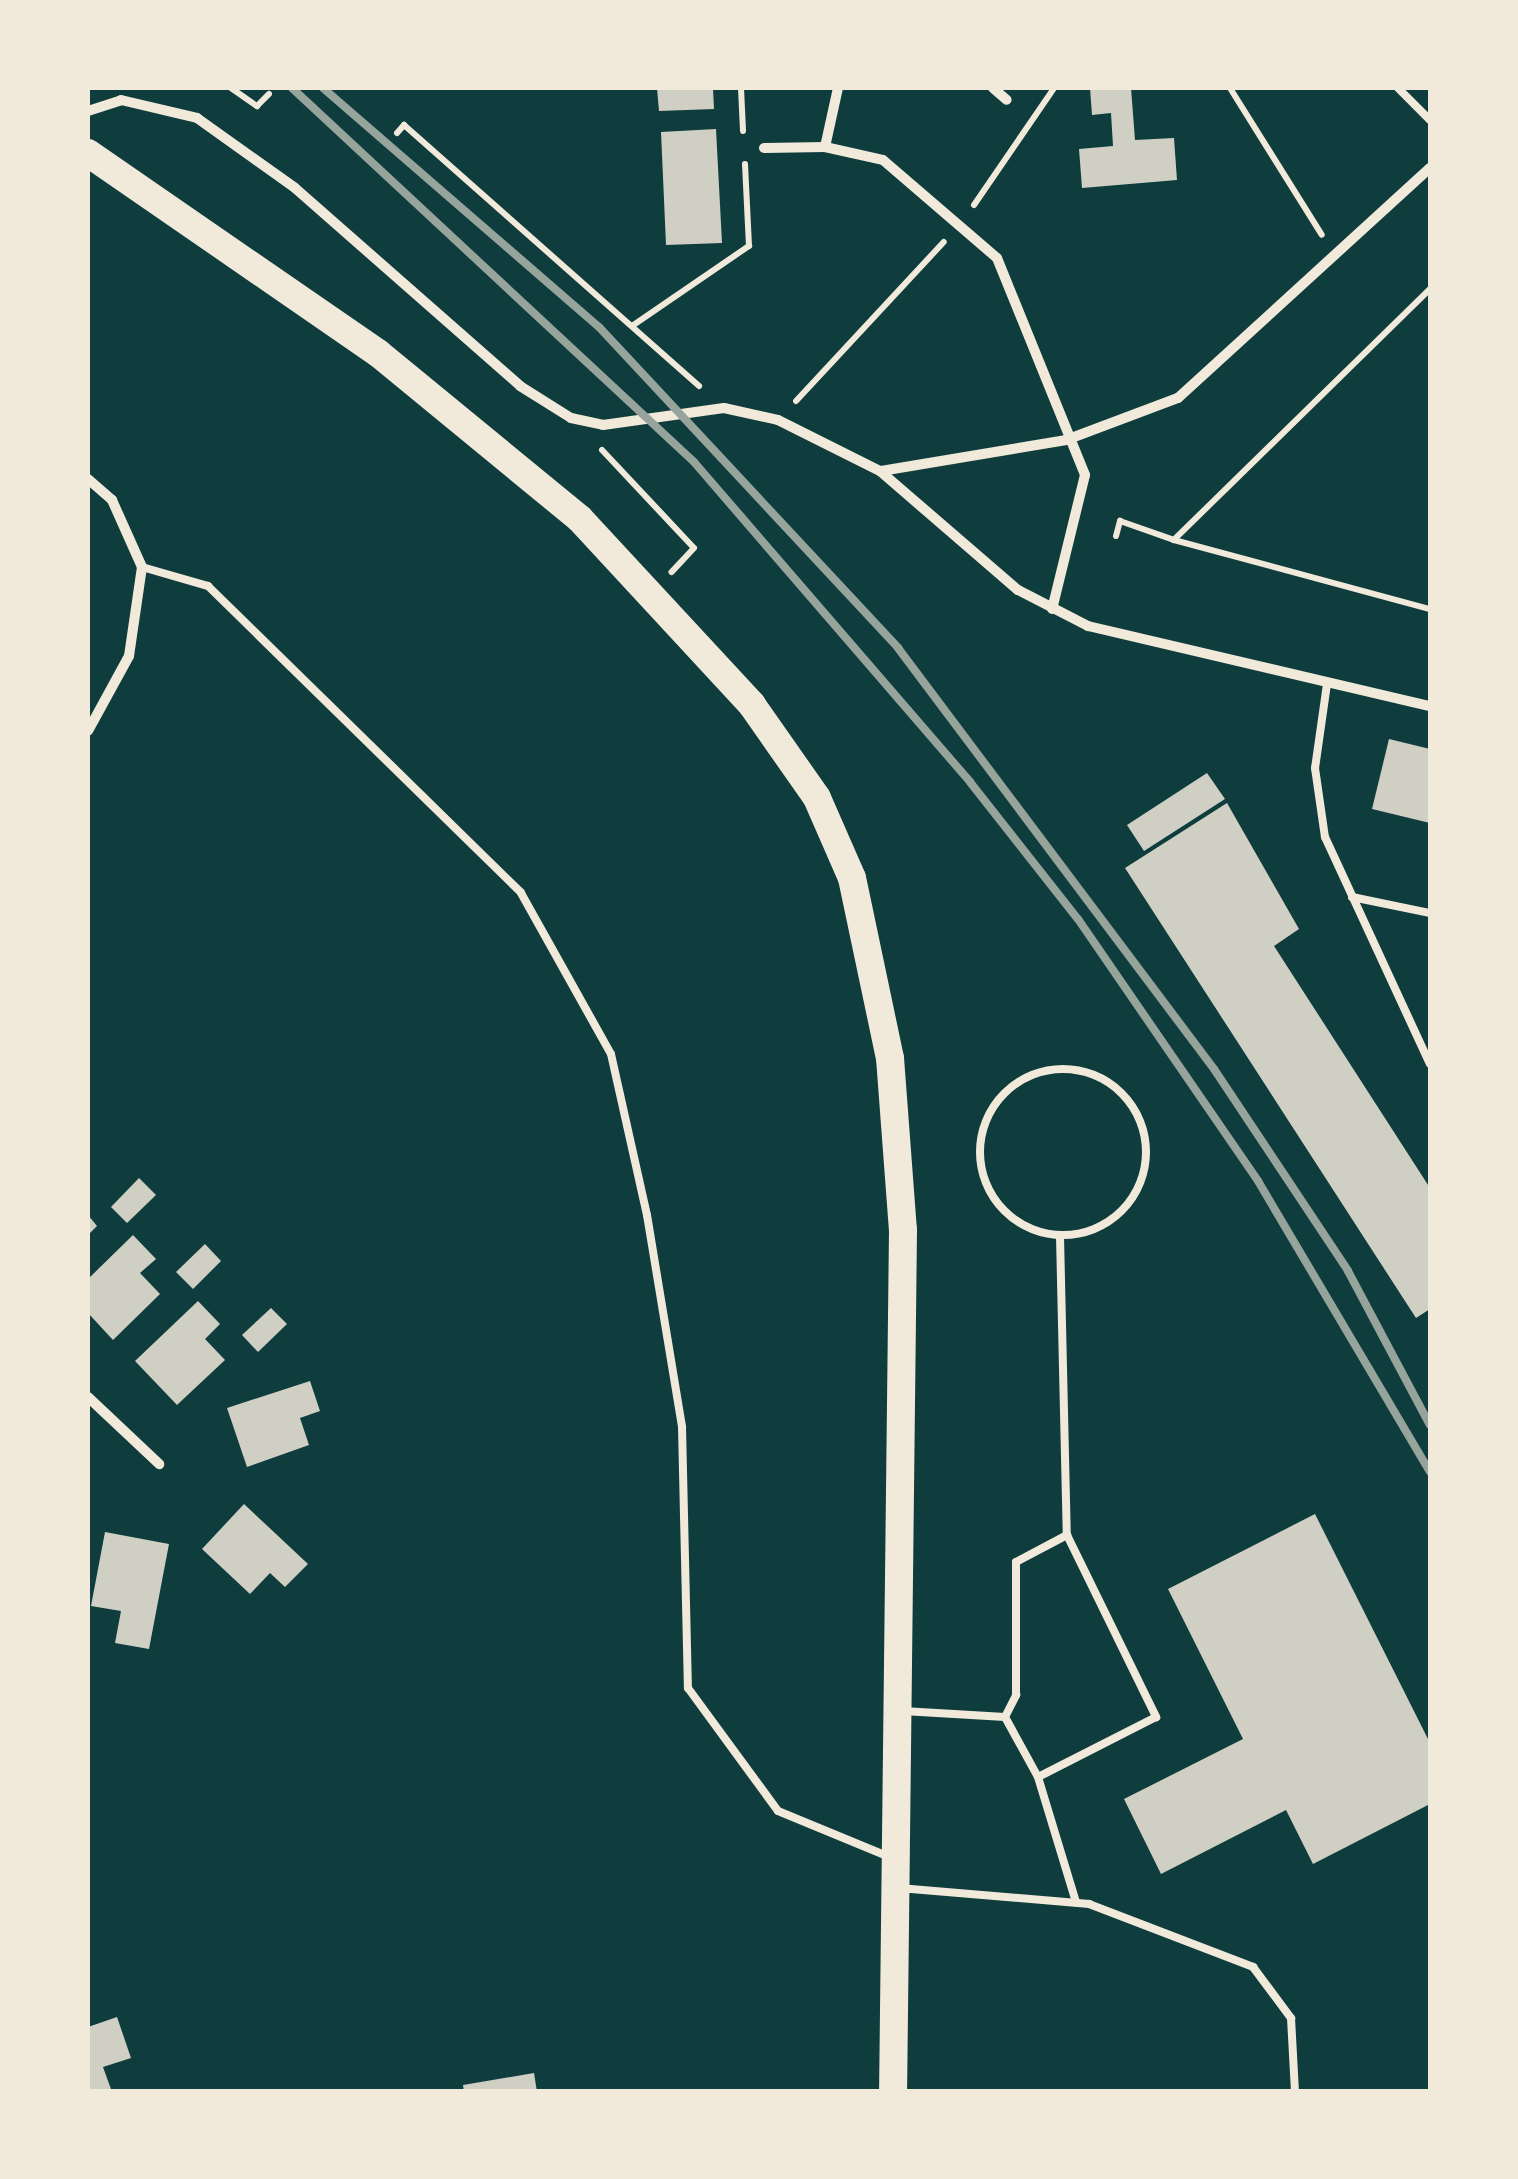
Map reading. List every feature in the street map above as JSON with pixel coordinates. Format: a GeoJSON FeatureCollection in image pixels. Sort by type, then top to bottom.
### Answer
{"type":"FeatureCollection","features":[{"type":"Feature","properties":{"kind":"highway"},"geometry":{"type":"LineString","coordinates":[[88,153],[378,353],[654,591],[816,798],[875,955],[903,1230],[894,2092]]}},
{"type":"Feature","properties":{"kind":"street"},"geometry":{"type":"LineString","coordinates":[[825,147],[838,88]]}},
{"type":"Feature","properties":{"kind":"street"},"geometry":{"type":"LineString","coordinates":[[993,88],[1007,100]]}},
{"type":"Feature","properties":{"kind":"street"},"geometry":{"type":"LineString","coordinates":[[88,111],[121,100],[197,118],[295,188],[520,386],[571,418],[603,425],[724,408],[778,420],[880,471],[976,559],[1052,609],[1126,640],[1430,706]]}},
{"type":"Feature","properties":{"kind":"street"},"geometry":{"type":"LineString","coordinates":[[764,148],[825,147],[883,160],[963,221],[1020,304],[1066,440],[1085,475],[1052,609]]}},
{"type":"Feature","properties":{"kind":"street"},"geometry":{"type":"LineString","coordinates":[[880,471],[1066,440],[1178,398],[1337,258],[1430,168]]}},
{"type":"Feature","properties":{"kind":"street"},"geometry":{"type":"LineString","coordinates":[[88,478],[112,500],[142,567],[128,656],[88,732]]}},
{"type":"Feature","properties":{"kind":"street"},"geometry":{"type":"LineString","coordinates":[[88,1396],[158,1464]]}},
{"type":"Feature","properties":{"kind":"lane"},"geometry":{"type":"LineString","coordinates":[[1398,88],[1430,120]]}},
{"type":"Feature","properties":{"kind":"lane"},"geometry":{"type":"LineString","coordinates":[[142,567],[208,586],[521,894],[611,1054],[647,1215],[682,1427],[688,1688],[778,1811],[896,1859]]}},
{"type":"Feature","properties":{"kind":"lane"},"geometry":{"type":"LineString","coordinates":[[1326,684],[1317,804],[1352,898],[1430,1064]]}},
{"type":"Feature","properties":{"kind":"lane"},"geometry":{"type":"LineString","coordinates":[[1352,898],[1430,913]]}},
{"type":"Feature","properties":{"kind":"lane"},"geometry":{"type":"LineString","coordinates":[[1076,1070],[1102,1079],[1132,1108],[1146,1146],[1144,1174],[1112,1220],[1060,1236],[1010,1216],[993,1197],[980,1145],[1002,1096],[1023,1080],[1076,1070]]}},
{"type":"Feature","properties":{"kind":"lane"},"geometry":{"type":"LineString","coordinates":[[1038,1777],[1156,1717],[1067,1534],[1060,1236]]}},
{"type":"Feature","properties":{"kind":"lane"},"geometry":{"type":"LineString","coordinates":[[1005,1717],[1016,1695],[1016,1562],[1067,1534]]}},
{"type":"Feature","properties":{"kind":"lane"},"geometry":{"type":"LineString","coordinates":[[898,1711],[1005,1717]]}},
{"type":"Feature","properties":{"kind":"lane"},"geometry":{"type":"LineString","coordinates":[[1005,1717],[1038,1777],[1076,1902]]}},
{"type":"Feature","properties":{"kind":"lane"},"geometry":{"type":"LineString","coordinates":[[894,1887],[1076,1902],[1253,1966],[1291,2018],[1295,2092]]}},
{"type":"Feature","properties":{"kind":"path"},"geometry":{"type":"LineString","coordinates":[[231,88],[257,106],[270,94]]}},
{"type":"Feature","properties":{"kind":"path"},"geometry":{"type":"LineString","coordinates":[[632,326],[749,246],[741,88]]}},
{"type":"Feature","properties":{"kind":"path"},"geometry":{"type":"LineString","coordinates":[[778,420],[963,221],[1054,88]]}},
{"type":"Feature","properties":{"kind":"path"},"geometry":{"type":"LineString","coordinates":[[1230,88],[1337,258]]}},
{"type":"Feature","properties":{"kind":"path"},"geometry":{"type":"LineString","coordinates":[[397,132],[404,126],[724,408]]}},
{"type":"Feature","properties":{"kind":"path"},"geometry":{"type":"LineString","coordinates":[[1174,540],[1430,289]]}},
{"type":"Feature","properties":{"kind":"path"},"geometry":{"type":"LineString","coordinates":[[571,418],[694,548],[654,591]]}},
{"type":"Feature","properties":{"kind":"path"},"geometry":{"type":"LineString","coordinates":[[1116,536],[1120,521],[1174,540],[1430,609]]}},
{"type":"Feature","properties":{"kind":"building"},"geometry":{"type":"Polygon","coordinates":[[[657,88],[713,88],[714,109],[659,111],[657,88]]]}},
{"type":"Feature","properties":{"kind":"building"},"geometry":{"type":"Polygon","coordinates":[[[1090,88],[1131,88],[1135,140],[1174,138],[1177,180],[1082,188],[1079,149],[1113,146],[1111,113],[1092,115],[1090,88]]]}},
{"type":"Feature","properties":{"kind":"building"},"geometry":{"type":"Polygon","coordinates":[[[716,129],[722,243],[666,245],[661,132],[716,129]]]}},
{"type":"Feature","properties":{"kind":"building"},"geometry":{"type":"Polygon","coordinates":[[[1389,739],[1430,749],[1430,823],[1372,809],[1389,739]]]}},
{"type":"Feature","properties":{"kind":"building"},"geometry":{"type":"Polygon","coordinates":[[[1207,773],[1225,799],[1144,851],[1127,825],[1207,773]]]}},
{"type":"Feature","properties":{"kind":"building"},"geometry":{"type":"Polygon","coordinates":[[[1227,803],[1299,929],[1274,946],[1430,1188],[1430,1309],[1416,1318],[1125,868],[1227,803]]]}},
{"type":"Feature","properties":{"kind":"building"},"geometry":{"type":"Polygon","coordinates":[[[139,1178],[156,1195],[127,1223],[111,1207],[139,1178]]]}},
{"type":"Feature","properties":{"kind":"building"},"geometry":{"type":"Polygon","coordinates":[[[88,1215],[97,1226],[88,1235],[88,1215]]]}},
{"type":"Feature","properties":{"kind":"building"},"geometry":{"type":"Polygon","coordinates":[[[133,1235],[156,1259],[140,1273],[160,1294],[113,1340],[88,1313],[88,1279],[133,1235]]]}},
{"type":"Feature","properties":{"kind":"building"},"geometry":{"type":"Polygon","coordinates":[[[205,1244],[221,1261],[193,1289],[176,1272],[205,1244]]]}},
{"type":"Feature","properties":{"kind":"building"},"geometry":{"type":"Polygon","coordinates":[[[198,1301],[220,1324],[205,1339],[225,1360],[177,1405],[135,1361],[198,1301]]]}},
{"type":"Feature","properties":{"kind":"building"},"geometry":{"type":"Polygon","coordinates":[[[271,1308],[287,1324],[258,1352],[242,1335],[271,1308]]]}},
{"type":"Feature","properties":{"kind":"building"},"geometry":{"type":"Polygon","coordinates":[[[310,1381],[320,1411],[300,1418],[309,1445],[247,1467],[227,1408],[310,1381]]]}},
{"type":"Feature","properties":{"kind":"building"},"geometry":{"type":"Polygon","coordinates":[[[244,1504],[308,1564],[285,1587],[270,1573],[250,1594],[202,1549],[244,1504]]]}},
{"type":"Feature","properties":{"kind":"building"},"geometry":{"type":"Polygon","coordinates":[[[1315,1514],[1430,1743],[1430,1804],[1313,1864],[1286,1810],[1161,1874],[1124,1799],[1243,1739],[1168,1589],[1315,1514]]]}},
{"type":"Feature","properties":{"kind":"building"},"geometry":{"type":"Polygon","coordinates":[[[105,1532],[169,1544],[149,1649],[115,1643],[121,1611],[91,1606],[105,1532]]]}},
{"type":"Feature","properties":{"kind":"building"},"geometry":{"type":"Polygon","coordinates":[[[117,2017],[131,2058],[103,2067],[112,2092],[88,2092],[88,2027],[117,2017]]]}},
{"type":"Feature","properties":{"kind":"building"},"geometry":{"type":"Polygon","coordinates":[[[534,2073],[537,2092],[464,2092],[463,2085],[534,2073]]]}},
{"type":"Feature","properties":{"kind":"railway"},"geometry":{"type":"LineString","coordinates":[[292,88],[694,462],[970,782],[1078,919],[1258,1181],[1430,1472]]}},
{"type":"Feature","properties":{"kind":"railway"},"geometry":{"type":"LineString","coordinates":[[323,88],[599,327],[898,648],[1214,1069],[1348,1271],[1430,1425]]}}]}
